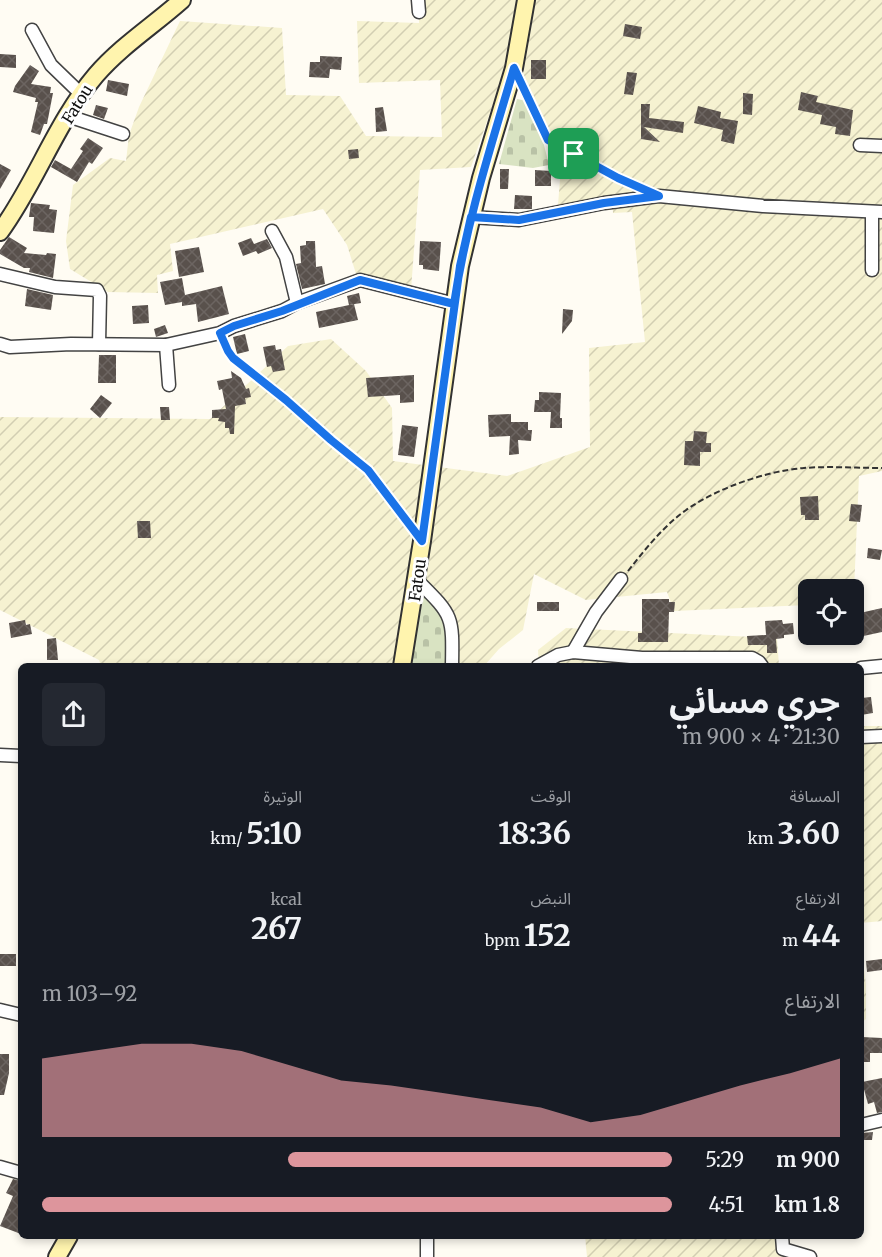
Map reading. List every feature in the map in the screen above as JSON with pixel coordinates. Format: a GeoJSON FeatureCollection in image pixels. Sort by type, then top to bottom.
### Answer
{"type":"FeatureCollection","features":[{"type":"Feature","properties":{"kind":"street","name":"Fatou"},"geometry":{"type":"LineString","coordinates":[[0,232],[36,175],[68,116],[95,76],[123,48],[182,0]]}},
{"type":"Feature","properties":{"kind":"street","name":"Fatou"},"geometry":{"type":"LineString","coordinates":[[403,663],[417,580],[460,266],[471,217],[514,68],[526,0]]}},
{"type":"Feature","properties":{"kind":"street"},"geometry":{"type":"LineString","coordinates":[[32,30],[51,64],[82,95]]}},
{"type":"Feature","properties":{"kind":"street"},"geometry":{"type":"LineString","coordinates":[[68,116],[123,134]]}},
{"type":"Feature","properties":{"kind":"street"},"geometry":{"type":"LineString","coordinates":[[860,145],[882,146]]}},
{"type":"Feature","properties":{"kind":"street"},"geometry":{"type":"LineString","coordinates":[[471,217],[519,220],[604,203],[659,196],[763,206],[877,212],[872,270]]}},
{"type":"Feature","properties":{"kind":"street"},"geometry":{"type":"LineString","coordinates":[[272,231],[286,257],[297,303]]}},
{"type":"Feature","properties":{"kind":"street"},"geometry":{"type":"LineString","coordinates":[[0,274],[55,287],[97,290],[100,296],[99,344]]}},
{"type":"Feature","properties":{"kind":"street"},"geometry":{"type":"LineString","coordinates":[[0,344],[10,347],[99,344],[166,345],[220,333],[360,280],[454,304]]}},
{"type":"Feature","properties":{"kind":"street"},"geometry":{"type":"LineString","coordinates":[[166,345],[169,385]]}},
{"type":"Feature","properties":{"kind":"street"},"geometry":{"type":"LineString","coordinates":[[573,652],[597,612],[621,579]]}},
{"type":"Feature","properties":{"kind":"street"},"geometry":{"type":"LineString","coordinates":[[417,580],[440,602],[450,617],[452,663]]}},
{"type":"Feature","properties":{"kind":"street"},"geometry":{"type":"LineString","coordinates":[[543,663],[558,655],[573,652],[642,658],[752,658],[760,663]]}},
{"type":"Feature","properties":{"kind":"street"},"geometry":{"type":"LineString","coordinates":[[864,668],[882,666]]}},
{"type":"Feature","properties":{"kind":"street"},"geometry":{"type":"LineString","coordinates":[[864,737],[882,736]]}},
{"type":"Feature","properties":{"kind":"street"},"geometry":{"type":"LineString","coordinates":[[0,756],[18,756]]}},
{"type":"Feature","properties":{"kind":"street"},"geometry":{"type":"LineString","coordinates":[[0,1010],[18,1014]]}},
{"type":"Feature","properties":{"kind":"street"},"geometry":{"type":"LineString","coordinates":[[864,1124],[882,1120]]}},
{"type":"Feature","properties":{"kind":"street"},"geometry":{"type":"LineString","coordinates":[[0,1167],[18,1172]]}},
{"type":"Feature","properties":{"kind":"street"},"geometry":{"type":"LineString","coordinates":[[57,1257],[67,1239]]}},
{"type":"Feature","properties":{"kind":"street"},"geometry":{"type":"LineString","coordinates":[[427,1239],[427,1257]]}},
{"type":"Feature","properties":{"kind":"street"},"geometry":{"type":"LineString","coordinates":[[783,1253],[810,1257]]}},
{"type":"Feature","properties":{"kind":"path"},"geometry":{"type":"LineString","coordinates":[[514,68],[548,140],[609,174],[639,187]]}},
{"type":"Feature","properties":{"kind":"path"},"geometry":{"type":"LineString","coordinates":[[220,333],[233,358],[368,470],[422,541]]}},
{"type":"Feature","properties":{"kind":"path"},"geometry":{"type":"LineString","coordinates":[[621,579],[657,537],[679,516],[694,505],[741,483],[803,468],[882,468]]}},
{"type":"Feature","properties":{"kind":"shaded area"},"geometry":{"type":"Polygon","coordinates":[[[419,0],[882,0],[882,471],[859,476],[854,579],[798,579],[798,605],[674,611],[667,592],[586,600],[534,574],[523,630],[499,649],[487,663],[100,663],[99,660],[0,610],[0,417],[210,419],[288,346],[331,339],[366,371],[392,408],[393,461],[507,476],[590,447],[589,348],[645,342],[632,212],[613,213],[612,196],[558,205],[561,167],[526,89],[499,87],[471,167],[420,170],[411,290],[357,277],[347,245],[323,209],[170,244],[173,271],[157,275],[158,293],[108,292],[70,269],[66,241],[73,185],[110,158],[126,161],[129,135],[139,107],[180,21],[282,28],[286,95],[340,96],[366,136],[442,137],[440,80],[359,83],[357,21],[419,23],[419,0]]]}},
{"type":"Feature","properties":{"kind":"shaded area"},"geometry":{"type":"Polygon","coordinates":[[[566,628],[777,638],[779,663],[539,663],[538,650],[566,628]]]}},
{"type":"Feature","properties":{"kind":"shaded area"},"geometry":{"type":"Polygon","coordinates":[[[864,726],[882,726],[882,921],[864,923],[864,726]]]}},
{"type":"Feature","properties":{"kind":"shaded area"},"geometry":{"type":"Polygon","coordinates":[[[864,969],[866,985],[866,1019],[864,1020],[864,969]]]}},
{"type":"Feature","properties":{"kind":"shaded area"},"geometry":{"type":"Polygon","coordinates":[[[585,1239],[781,1239],[791,1257],[587,1257],[585,1239]]]}},
{"type":"Feature","properties":{"kind":"green space"},"geometry":{"type":"Polygon","coordinates":[[[517,99],[527,101],[542,137],[549,165],[533,168],[499,164],[517,99]]]}},
{"type":"Feature","properties":{"kind":"green space"},"geometry":{"type":"Polygon","coordinates":[[[424,593],[446,613],[449,663],[411,663],[424,593]]]}},
{"type":"Feature","properties":{"kind":"building"},"geometry":{"type":"Polygon","coordinates":[[[625,24],[642,27],[640,39],[623,36],[625,24]]]}},
{"type":"Feature","properties":{"kind":"building"},"geometry":{"type":"Polygon","coordinates":[[[0,54],[16,55],[16,68],[0,67],[0,54]]]}},
{"type":"Feature","properties":{"kind":"building"},"geometry":{"type":"Polygon","coordinates":[[[320,56],[342,57],[341,70],[330,69],[329,78],[309,77],[310,62],[320,62],[320,56]]]}},
{"type":"Feature","properties":{"kind":"building"},"geometry":{"type":"Polygon","coordinates":[[[531,60],[546,60],[546,79],[531,79],[531,60]]]}},
{"type":"Feature","properties":{"kind":"building"},"geometry":{"type":"Polygon","coordinates":[[[30,65],[39,71],[31,84],[51,87],[50,93],[53,93],[47,124],[44,124],[40,135],[31,132],[38,102],[35,102],[36,98],[13,92],[30,65]]]}},
{"type":"Feature","properties":{"kind":"building"},"geometry":{"type":"Polygon","coordinates":[[[627,72],[637,73],[633,95],[624,94],[627,72]]]}},
{"type":"Feature","properties":{"kind":"building"},"geometry":{"type":"Polygon","coordinates":[[[108,80],[129,84],[127,96],[106,91],[108,80]]]}},
{"type":"Feature","properties":{"kind":"building"},"geometry":{"type":"Polygon","coordinates":[[[801,92],[818,96],[816,102],[853,110],[850,136],[835,134],[836,127],[820,124],[822,115],[798,110],[801,92]]]}},
{"type":"Feature","properties":{"kind":"building"},"geometry":{"type":"Polygon","coordinates":[[[743,93],[753,94],[752,115],[743,114],[743,93]]]}},
{"type":"Feature","properties":{"kind":"building"},"geometry":{"type":"Polygon","coordinates":[[[641,104],[650,104],[649,118],[684,122],[683,133],[644,127],[660,142],[641,139],[641,104]]]}},
{"type":"Feature","properties":{"kind":"building"},"geometry":{"type":"Polygon","coordinates":[[[96,105],[108,108],[104,119],[93,115],[96,105]]]}},
{"type":"Feature","properties":{"kind":"building"},"geometry":{"type":"Polygon","coordinates":[[[698,106],[721,112],[720,118],[738,121],[734,144],[721,141],[723,130],[694,123],[698,106]]]}},
{"type":"Feature","properties":{"kind":"building"},"geometry":{"type":"Polygon","coordinates":[[[383,107],[387,131],[376,132],[375,108],[383,107]]]}},
{"type":"Feature","properties":{"kind":"building"},"geometry":{"type":"Polygon","coordinates":[[[88,138],[103,148],[92,164],[89,162],[77,182],[51,167],[55,160],[71,169],[83,151],[80,149],[88,138]]]}},
{"type":"Feature","properties":{"kind":"building"},"geometry":{"type":"Polygon","coordinates":[[[358,149],[359,158],[349,159],[348,150],[358,149]]]}},
{"type":"Feature","properties":{"kind":"building"},"geometry":{"type":"Polygon","coordinates":[[[0,164],[11,170],[0,189],[0,164]]]}},
{"type":"Feature","properties":{"kind":"building"},"geometry":{"type":"Polygon","coordinates":[[[500,169],[509,169],[508,189],[500,189],[500,169]]]}},
{"type":"Feature","properties":{"kind":"building"},"geometry":{"type":"Polygon","coordinates":[[[535,170],[551,171],[551,186],[535,186],[535,170]]]}},
{"type":"Feature","properties":{"kind":"building"},"geometry":{"type":"Polygon","coordinates":[[[515,195],[532,196],[532,209],[514,209],[515,195]]]}},
{"type":"Feature","properties":{"kind":"building"},"geometry":{"type":"Polygon","coordinates":[[[31,203],[50,205],[49,209],[57,210],[54,233],[33,231],[34,217],[29,217],[31,203]]]}},
{"type":"Feature","properties":{"kind":"building"},"geometry":{"type":"Polygon","coordinates":[[[9,237],[27,248],[24,253],[56,254],[53,278],[29,272],[30,268],[24,268],[0,254],[0,250],[9,237]]]}},
{"type":"Feature","properties":{"kind":"building"},"geometry":{"type":"Polygon","coordinates":[[[251,238],[254,244],[267,239],[272,248],[258,254],[256,251],[243,256],[238,243],[251,238]]]}},
{"type":"Feature","properties":{"kind":"building"},"geometry":{"type":"Polygon","coordinates":[[[306,241],[315,241],[316,267],[322,266],[325,284],[302,289],[296,264],[301,263],[300,246],[306,245],[306,241]]]}},
{"type":"Feature","properties":{"kind":"building"},"geometry":{"type":"Polygon","coordinates":[[[420,241],[441,242],[439,271],[423,269],[423,265],[419,265],[420,241]]]}},
{"type":"Feature","properties":{"kind":"building"},"geometry":{"type":"Polygon","coordinates":[[[199,247],[204,272],[179,277],[175,251],[199,247]]]}},
{"type":"Feature","properties":{"kind":"building"},"geometry":{"type":"Polygon","coordinates":[[[182,278],[185,295],[222,286],[229,314],[198,322],[196,304],[182,306],[182,302],[165,305],[160,282],[182,278]]]}},
{"type":"Feature","properties":{"kind":"building"},"geometry":{"type":"Polygon","coordinates":[[[27,289],[53,295],[51,310],[25,306],[27,289]]]}},
{"type":"Feature","properties":{"kind":"building"},"geometry":{"type":"Polygon","coordinates":[[[359,293],[361,303],[349,305],[347,296],[359,293]]]}},
{"type":"Feature","properties":{"kind":"building"},"geometry":{"type":"Polygon","coordinates":[[[354,304],[358,320],[319,328],[316,312],[354,304]]]}},
{"type":"Feature","properties":{"kind":"building"},"geometry":{"type":"Polygon","coordinates":[[[148,305],[149,323],[133,324],[132,306],[148,305]]]}},
{"type":"Feature","properties":{"kind":"building"},"geometry":{"type":"Polygon","coordinates":[[[563,309],[573,310],[572,321],[562,334],[563,309]]]}},
{"type":"Feature","properties":{"kind":"building"},"geometry":{"type":"Polygon","coordinates":[[[165,325],[168,333],[156,337],[154,329],[165,325]]]}},
{"type":"Feature","properties":{"kind":"building"},"geometry":{"type":"Polygon","coordinates":[[[245,334],[249,351],[237,354],[233,337],[245,334]]]}},
{"type":"Feature","properties":{"kind":"building"},"geometry":{"type":"Polygon","coordinates":[[[275,345],[276,350],[281,349],[285,370],[273,372],[271,366],[267,367],[263,347],[275,345]]]}},
{"type":"Feature","properties":{"kind":"building"},"geometry":{"type":"Polygon","coordinates":[[[99,355],[116,355],[116,383],[98,383],[99,355]]]}},
{"type":"Feature","properties":{"kind":"building"},"geometry":{"type":"Polygon","coordinates":[[[231,371],[241,378],[246,389],[249,388],[251,397],[245,398],[246,404],[235,406],[234,434],[230,434],[229,428],[225,428],[225,422],[218,421],[219,418],[212,418],[212,410],[226,409],[222,389],[219,390],[217,381],[232,378],[231,371]]]}},
{"type":"Feature","properties":{"kind":"building"},"geometry":{"type":"Polygon","coordinates":[[[414,375],[414,402],[400,403],[400,395],[368,397],[366,378],[414,375]]]}},
{"type":"Feature","properties":{"kind":"building"},"geometry":{"type":"Polygon","coordinates":[[[539,392],[561,393],[562,428],[550,428],[551,412],[534,412],[535,400],[539,400],[539,392]]]}},
{"type":"Feature","properties":{"kind":"building"},"geometry":{"type":"Polygon","coordinates":[[[101,395],[112,403],[100,418],[90,409],[101,395]]]}},
{"type":"Feature","properties":{"kind":"building"},"geometry":{"type":"Polygon","coordinates":[[[160,407],[169,407],[170,420],[161,420],[160,407]]]}},
{"type":"Feature","properties":{"kind":"building"},"geometry":{"type":"Polygon","coordinates":[[[511,414],[511,422],[528,422],[528,430],[532,430],[531,441],[518,440],[519,454],[509,455],[510,436],[489,437],[488,415],[511,414]]]}},
{"type":"Feature","properties":{"kind":"building"},"geometry":{"type":"Polygon","coordinates":[[[402,425],[418,427],[414,457],[398,455],[402,425]]]}},
{"type":"Feature","properties":{"kind":"building"},"geometry":{"type":"Polygon","coordinates":[[[694,431],[707,432],[706,443],[711,443],[711,452],[700,452],[700,466],[684,465],[685,441],[693,441],[694,431]]]}},
{"type":"Feature","properties":{"kind":"building"},"geometry":{"type":"Polygon","coordinates":[[[818,496],[819,520],[805,520],[805,515],[801,515],[800,497],[818,496]]]}},
{"type":"Feature","properties":{"kind":"building"},"geometry":{"type":"Polygon","coordinates":[[[851,504],[862,505],[860,522],[849,521],[851,504]]]}},
{"type":"Feature","properties":{"kind":"building"},"geometry":{"type":"Polygon","coordinates":[[[137,521],[150,521],[151,538],[138,538],[137,521]]]}},
{"type":"Feature","properties":{"kind":"building"},"geometry":{"type":"Polygon","coordinates":[[[868,548],[882,550],[880,560],[867,558],[868,548]]]}},
{"type":"Feature","properties":{"kind":"building"},"geometry":{"type":"Polygon","coordinates":[[[642,599],[669,599],[669,602],[675,602],[674,612],[669,612],[668,642],[638,642],[638,633],[642,633],[642,599]]]}},
{"type":"Feature","properties":{"kind":"building"},"geometry":{"type":"Polygon","coordinates":[[[537,602],[559,602],[559,611],[537,611],[537,602]]]}},
{"type":"Feature","properties":{"kind":"building"},"geometry":{"type":"Polygon","coordinates":[[[882,608],[882,632],[864,636],[864,612],[882,608]]]}},
{"type":"Feature","properties":{"kind":"building"},"geometry":{"type":"Polygon","coordinates":[[[25,620],[26,625],[30,624],[32,634],[11,638],[9,623],[25,620]]]}},
{"type":"Feature","properties":{"kind":"building"},"geometry":{"type":"Polygon","coordinates":[[[782,620],[783,624],[793,623],[794,634],[776,639],[777,653],[767,653],[767,645],[748,645],[747,636],[766,635],[765,621],[782,620]]]}},
{"type":"Feature","properties":{"kind":"building"},"geometry":{"type":"Polygon","coordinates":[[[56,638],[58,660],[47,660],[47,639],[56,638]]]}},
{"type":"Feature","properties":{"kind":"building"},"geometry":{"type":"Polygon","coordinates":[[[871,697],[873,713],[864,714],[864,698],[871,697]]]}},
{"type":"Feature","properties":{"kind":"building"},"geometry":{"type":"Polygon","coordinates":[[[0,954],[16,954],[16,966],[0,966],[0,954]]]}},
{"type":"Feature","properties":{"kind":"building"},"geometry":{"type":"Polygon","coordinates":[[[882,959],[882,970],[867,972],[866,961],[882,959]]]}},
{"type":"Feature","properties":{"kind":"building"},"geometry":{"type":"Polygon","coordinates":[[[864,1037],[882,1038],[882,1053],[870,1053],[870,1062],[864,1062],[864,1037]]]}},
{"type":"Feature","properties":{"kind":"building"},"geometry":{"type":"Polygon","coordinates":[[[0,1054],[9,1054],[9,1073],[4,1095],[0,1095],[0,1054]]]}},
{"type":"Feature","properties":{"kind":"building"},"geometry":{"type":"Polygon","coordinates":[[[882,1078],[882,1112],[877,1113],[874,1102],[868,1104],[864,1082],[882,1078]]]}},
{"type":"Feature","properties":{"kind":"building"},"geometry":{"type":"Polygon","coordinates":[[[873,1132],[872,1140],[864,1140],[864,1133],[873,1132]]]}},
{"type":"Feature","properties":{"kind":"building"},"geometry":{"type":"Polygon","coordinates":[[[13,1179],[18,1180],[18,1233],[0,1226],[13,1196],[6,1193],[13,1179]]]}},
{"type":"Feature","properties":{"kind":"route"},"geometry":{"type":"LineString","coordinates":[[574,154],[548,140],[514,68],[471,217],[454,304],[360,280],[220,333],[233,358],[368,470],[422,541],[454,304],[460,266],[471,217],[519,220],[604,203],[659,196],[618,178],[574,154]]}}]}
